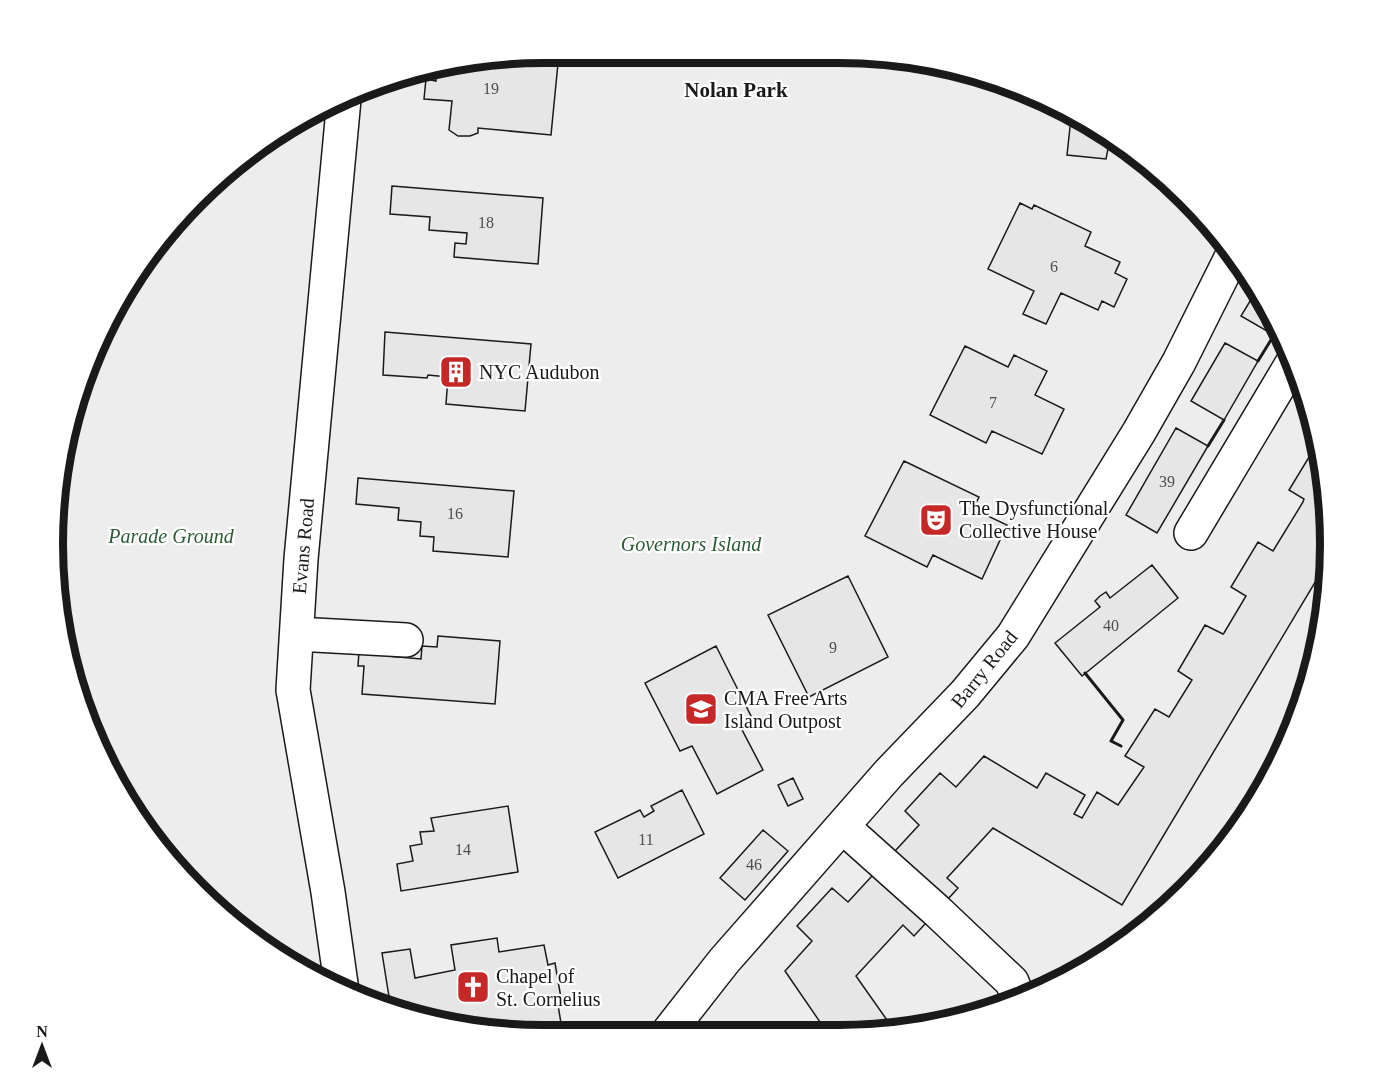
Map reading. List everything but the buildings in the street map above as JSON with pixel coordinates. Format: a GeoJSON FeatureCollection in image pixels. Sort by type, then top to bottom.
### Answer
{"type":"FeatureCollection","features":[{"type":"Feature","properties":{"kind":"street","name":"Evans Road"},"geometry":{"type":"LineString","coordinates":[[340,979],[330,901],[293,690],[302,548],[343,108]]}},
{"type":"Feature","properties":{"kind":"street","name":"Barry Road"},"geometry":{"type":"LineString","coordinates":[[674,1025],[724,961],[889,773],[965,694],[1013,636],[1184,354],[1229,262]]}},
{"type":"Feature","properties":{"kind":"street"},"geometry":{"type":"LineString","coordinates":[[1191,533],[1287,371]]}},
{"type":"Feature","properties":{"kind":"street"},"geometry":{"type":"LineString","coordinates":[[297,634],[406,640]]}},
{"type":"Feature","properties":{"kind":"street"},"geometry":{"type":"LineString","coordinates":[[843,826],[1022,988]]}},
{"type":"Feature","properties":{"kind":"shaded area","name":"Governors Island"},"geometry":{"type":"Polygon","coordinates":[[[513,64],[870,64],[933,72],[963,79],[1052,113],[1106,144],[1156,182],[1201,227],[1221,251],[1256,304],[1270,331],[1304,420],[1316,481],[1319,513],[1320,544],[1316,607],[1304,668],[1294,699],[1256,784],[1221,837],[1201,861],[1156,906],[1132,926],[1079,961],[1023,988],[963,1009],[902,1021],[839,1025],[513,1024],[450,1016],[420,1009],[360,988],[303,961],[251,926],[227,906],[182,861],[162,837],[127,784],[100,728],[79,668],[67,607],[63,544],[67,481],[72,450],[89,389],[113,331],[144,277],[182,227],[227,182],[277,144],[331,113],[389,89],[450,72],[513,64]]]}},
{"type":"Feature","properties":{"kind":"wall"},"geometry":{"type":"LineString","coordinates":[[1258,361],[1273,337]]}},
{"type":"Feature","properties":{"kind":"wall"},"geometry":{"type":"LineString","coordinates":[[1208,446],[1224,420]]}},
{"type":"Feature","properties":{"kind":"wall"},"geometry":{"type":"LineString","coordinates":[[1085,673],[1123,720],[1111,741],[1121,746]]}},
{"type":"Feature","properties":{"kind":"place","name":"NYC Audubon"},"geometry":{"type":"Point","coordinates":[456,372]}},
{"type":"Feature","properties":{"kind":"place","name":"The Dysfunctional Collective House"},"geometry":{"type":"Point","coordinates":[936,520]}},
{"type":"Feature","properties":{"kind":"place","name":"CMA Free Arts Island Outpost"},"geometry":{"type":"Point","coordinates":[701,709]}},
{"type":"Feature","properties":{"kind":"place","name":"Chapel of St. Cornelius"},"geometry":{"type":"Point","coordinates":[473,987]}},
{"type":"Feature","properties":{"kind":"district","name":"Nolan Park"},"geometry":{"type":"Point","coordinates":[736,90]}},
{"type":"Feature","properties":{"kind":"park label","name":"Parade Ground"},"geometry":{"type":"Point","coordinates":[171,536]}}]}
